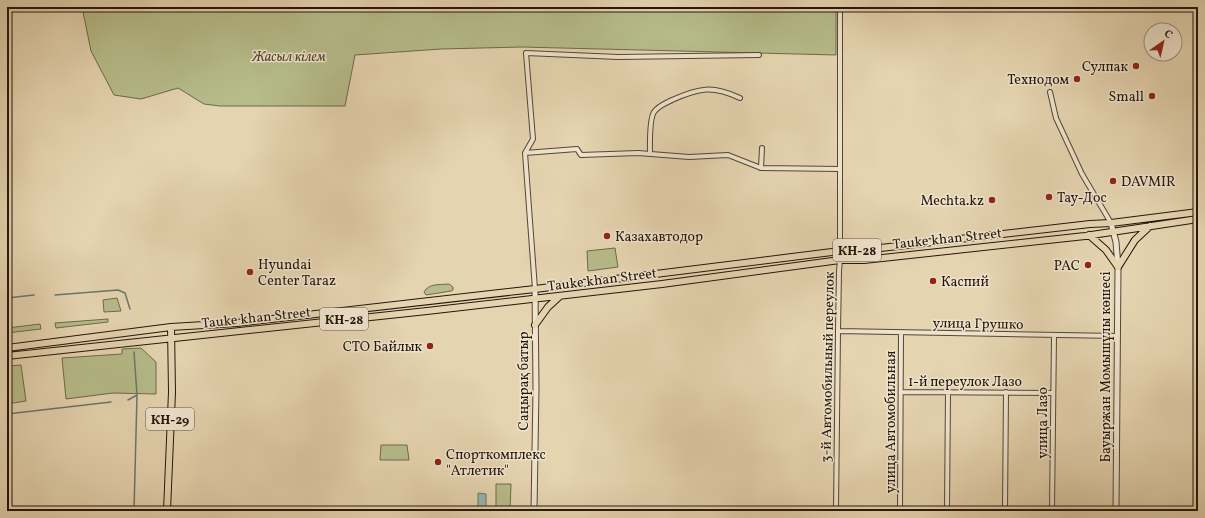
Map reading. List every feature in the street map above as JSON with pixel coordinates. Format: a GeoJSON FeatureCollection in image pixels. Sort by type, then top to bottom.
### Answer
{"type":"FeatureCollection","features":[{"type":"Feature","properties":{"kind":"main road","name":"Tauke khan Street"},"geometry":{"type":"LineString","coordinates":[[7,348],[170,327],[237,323],[534,289],[840,251],[863,250],[1090,224],[1111,223],[1198,212]]}},
{"type":"Feature","properties":{"kind":"main road","name":"Tauke khan Street"},"geometry":{"type":"LineString","coordinates":[[7,356],[535,299],[840,260],[864,260],[1089,235],[1198,219]]}},
{"type":"Feature","properties":{"kind":"main road"},"geometry":{"type":"LineString","coordinates":[[1089,235],[1106,250],[1118,267],[1135,240],[1150,226]]}},
{"type":"Feature","properties":{"kind":"main road"},"geometry":{"type":"LineString","coordinates":[[536,325],[548,307],[560,296]]}},
{"type":"Feature","properties":{"kind":"main road","name":"КН-29"},"geometry":{"type":"LineString","coordinates":[[167,511],[172,392],[170,327]]}},
{"type":"Feature","properties":{"kind":"street","name":"3-й Автомобильный переулок"},"geometry":{"type":"LineString","coordinates":[[836,511],[840,260],[840,7]]}},
{"type":"Feature","properties":{"kind":"street"},"geometry":{"type":"LineString","coordinates":[[534,289],[525,153],[533,139],[526,53],[618,57],[759,55]]}},
{"type":"Feature","properties":{"kind":"street"},"geometry":{"type":"LineString","coordinates":[[650,154],[650,128],[654,112],[661,106],[697,90],[714,89],[740,98]]}},
{"type":"Feature","properties":{"kind":"street"},"geometry":{"type":"LineString","coordinates":[[1050,92],[1056,118],[1082,174],[1111,223]]}},
{"type":"Feature","properties":{"kind":"street"},"geometry":{"type":"LineString","coordinates":[[762,148],[762,168]]}},
{"type":"Feature","properties":{"kind":"street"},"geometry":{"type":"LineString","coordinates":[[525,153],[577,149],[581,155],[650,154],[689,157],[728,155],[762,168],[840,169]]}},
{"type":"Feature","properties":{"kind":"street","name":"Бауыржан Момышұлы көшесі"},"geometry":{"type":"LineString","coordinates":[[1111,223],[1116,242],[1118,267],[1116,511]]}},
{"type":"Feature","properties":{"kind":"street","name":"Саңырақ батыр"},"geometry":{"type":"LineString","coordinates":[[534,289],[536,325],[534,511]]}},
{"type":"Feature","properties":{"kind":"street","name":"улица Грушко"},"geometry":{"type":"LineString","coordinates":[[838,331],[1118,336]]}},
{"type":"Feature","properties":{"kind":"street","name":"улица Автомобильная"},"geometry":{"type":"LineString","coordinates":[[900,511],[901,332]]}},
{"type":"Feature","properties":{"kind":"street","name":"улица Лазо"},"geometry":{"type":"LineString","coordinates":[[1052,511],[1054,335]]}},
{"type":"Feature","properties":{"kind":"street","name":"1-й переулок Лазо"},"geometry":{"type":"LineString","coordinates":[[901,392],[1053,393]]}},
{"type":"Feature","properties":{"kind":"street"},"geometry":{"type":"LineString","coordinates":[[947,511],[948,392]]}},
{"type":"Feature","properties":{"kind":"street"},"geometry":{"type":"LineString","coordinates":[[1005,511],[1006,392]]}},
{"type":"Feature","properties":{"kind":"green space","name":"Жасыл кілем"},"geometry":{"type":"Polygon","coordinates":[[[82,7],[836,7],[836,55],[522,47],[441,49],[355,55],[345,106],[220,106],[204,104],[178,88],[141,99],[114,95],[91,51],[82,7]]]}},
{"type":"Feature","properties":{"kind":"green space"},"geometry":{"type":"Polygon","coordinates":[[[615,248],[618,267],[588,271],[587,251],[615,248]]]}},
{"type":"Feature","properties":{"kind":"green space"},"geometry":{"type":"Polygon","coordinates":[[[449,284],[453,287],[453,290],[451,291],[426,295],[424,292],[431,286],[449,284]]]}},
{"type":"Feature","properties":{"kind":"green space"},"geometry":{"type":"Polygon","coordinates":[[[117,298],[121,311],[104,312],[103,300],[117,298]]]}},
{"type":"Feature","properties":{"kind":"green space"},"geometry":{"type":"Polygon","coordinates":[[[108,319],[108,322],[56,328],[55,323],[108,319]]]}},
{"type":"Feature","properties":{"kind":"green space"},"geometry":{"type":"Polygon","coordinates":[[[40,324],[41,329],[7,333],[7,328],[40,324]]]}},
{"type":"Feature","properties":{"kind":"green space"},"geometry":{"type":"Polygon","coordinates":[[[141,348],[156,362],[156,394],[113,393],[66,399],[62,358],[122,354],[122,349],[141,348]]]}},
{"type":"Feature","properties":{"kind":"green space"},"geometry":{"type":"Polygon","coordinates":[[[21,365],[26,401],[7,404],[7,366],[21,365]]]}},
{"type":"Feature","properties":{"kind":"green space"},"geometry":{"type":"Polygon","coordinates":[[[381,445],[407,445],[409,460],[380,460],[381,445]]]}},
{"type":"Feature","properties":{"kind":"green space"},"geometry":{"type":"Polygon","coordinates":[[[496,484],[511,484],[510,511],[496,511],[496,484]]]}},
{"type":"Feature","properties":{"kind":"water"},"geometry":{"type":"Polygon","coordinates":[[[478,493],[486,494],[486,511],[478,510],[478,493]]]}},
{"type":"Feature","properties":{"kind":"waterway"},"geometry":{"type":"LineString","coordinates":[[55,295],[118,290],[125,293],[130,309]]}},
{"type":"Feature","properties":{"kind":"waterway"},"geometry":{"type":"LineString","coordinates":[[7,298],[34,295]]}},
{"type":"Feature","properties":{"kind":"waterway"},"geometry":{"type":"LineString","coordinates":[[128,400],[137,395],[134,352]]}},
{"type":"Feature","properties":{"kind":"waterway"},"geometry":{"type":"LineString","coordinates":[[134,511],[137,395]]}},
{"type":"Feature","properties":{"kind":"waterway"},"geometry":{"type":"LineString","coordinates":[[7,414],[111,402]]}},
{"type":"Feature","properties":{"kind":"place","name":"Сулпак"},"geometry":{"type":"Point","coordinates":[1136,66]}},
{"type":"Feature","properties":{"kind":"place","name":"Технодом"},"geometry":{"type":"Point","coordinates":[1077,79]}},
{"type":"Feature","properties":{"kind":"place","name":"Small"},"geometry":{"type":"Point","coordinates":[1152,96]}},
{"type":"Feature","properties":{"kind":"place","name":"DAVMIR"},"geometry":{"type":"Point","coordinates":[1113,181]}},
{"type":"Feature","properties":{"kind":"place","name":"Тау-Дос"},"geometry":{"type":"Point","coordinates":[1049,197]}},
{"type":"Feature","properties":{"kind":"place","name":"Mechta.kz"},"geometry":{"type":"Point","coordinates":[992,200]}},
{"type":"Feature","properties":{"kind":"place","name":"Казахавтодор"},"geometry":{"type":"Point","coordinates":[607,236]}},
{"type":"Feature","properties":{"kind":"place","name":"РАС"},"geometry":{"type":"Point","coordinates":[1088,265]}},
{"type":"Feature","properties":{"kind":"place","name":"Hyundai Center Taraz"},"geometry":{"type":"Point","coordinates":[250,272]}},
{"type":"Feature","properties":{"kind":"place","name":"Каспий"},"geometry":{"type":"Point","coordinates":[933,281]}},
{"type":"Feature","properties":{"kind":"place","name":"СТО Байлык"},"geometry":{"type":"Point","coordinates":[430,346]}},
{"type":"Feature","properties":{"kind":"place","name":"Спорткомплекс \"Атлетик\""},"geometry":{"type":"Point","coordinates":[438,462]}}]}
